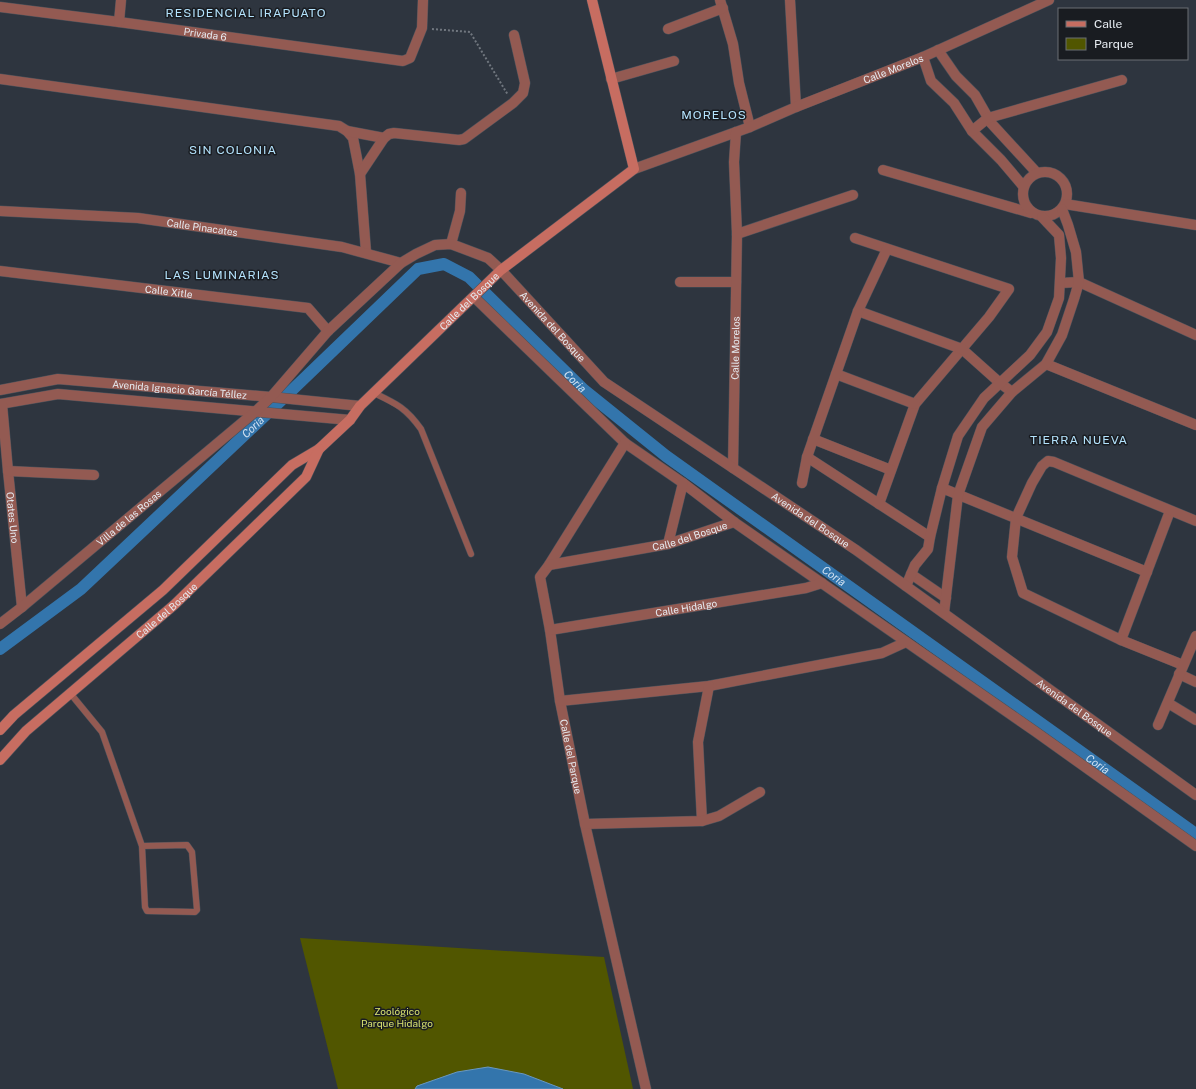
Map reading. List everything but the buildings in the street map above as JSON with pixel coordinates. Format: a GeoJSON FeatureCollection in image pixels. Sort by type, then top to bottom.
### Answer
{"type":"FeatureCollection","features":[{"type":"Feature","properties":{"kind":"street"},"geometry":{"type":"LineString","coordinates":[[119,22],[121,0]]}},
{"type":"Feature","properties":{"kind":"street"},"geometry":{"type":"LineString","coordinates":[[422,28],[423,0]]}},
{"type":"Feature","properties":{"kind":"street"},"geometry":{"type":"LineString","coordinates":[[592,0],[634,169]]}},
{"type":"Feature","properties":{"kind":"street"},"geometry":{"type":"LineString","coordinates":[[790,0],[796,107]]}},
{"type":"Feature","properties":{"kind":"street","name":"Calle Morelos"},"geometry":{"type":"LineString","coordinates":[[634,169],[750,127],[796,107],[923,57],[1049,0]]}},
{"type":"Feature","properties":{"kind":"street"},"geometry":{"type":"LineString","coordinates":[[668,29],[721,4],[733,44],[739,83],[750,127]]}},
{"type":"Feature","properties":{"kind":"street","name":"Privada 6"},"geometry":{"type":"LineString","coordinates":[[0,7],[403,61],[410,58],[422,28]]}},
{"type":"Feature","properties":{"kind":"street"},"geometry":{"type":"LineString","coordinates":[[360,174],[384,138],[389,134],[394,133],[459,140],[464,139],[523,94],[526,83],[514,35]]}},
{"type":"Feature","properties":{"kind":"street"},"geometry":{"type":"LineString","coordinates":[[938,50],[956,76],[974,95],[991,123],[1037,173]]}},
{"type":"Feature","properties":{"kind":"street"},"geometry":{"type":"LineString","coordinates":[[923,57],[931,81],[954,103],[972,130],[1001,160],[1023,186]]}},
{"type":"Feature","properties":{"kind":"street"},"geometry":{"type":"LineString","coordinates":[[611,79],[674,61]]}},
{"type":"Feature","properties":{"kind":"street"},"geometry":{"type":"LineString","coordinates":[[0,79],[339,126],[347,131],[353,138],[360,174],[366,252]]}},
{"type":"Feature","properties":{"kind":"street"},"geometry":{"type":"LineString","coordinates":[[972,130],[988,118],[1122,80]]}},
{"type":"Feature","properties":{"kind":"street"},"geometry":{"type":"LineString","coordinates":[[347,131],[384,138]]}},
{"type":"Feature","properties":{"kind":"street","name":"Calle Morelos"},"geometry":{"type":"LineString","coordinates":[[733,468],[737,234],[734,162],[736,132]]}},
{"type":"Feature","properties":{"kind":"street","name":"Calle del Bosque"},"geometry":{"type":"LineString","coordinates":[[0,730],[14,715],[163,590],[292,465],[319,449],[350,420],[360,406],[501,270],[634,169]]}},
{"type":"Feature","properties":{"kind":"street"},"geometry":{"type":"LineString","coordinates":[[883,170],[1031,212],[1042,217],[1059,235],[1061,258],[1061,283],[1059,298],[1047,332],[1030,355],[984,398],[958,436],[942,488],[928,549],[916,565],[906,586]]}},
{"type":"Feature","properties":{"kind":"street"},"geometry":{"type":"LineString","coordinates":[[944,613],[958,495],[982,427],[1012,392],[1046,364],[1062,335],[1079,282],[1076,252],[1064,206],[1067,189],[1060,177],[1046,171],[1032,175],[1023,186],[1022,201],[1031,212]]}},
{"type":"Feature","properties":{"kind":"street"},"geometry":{"type":"LineString","coordinates":[[451,244],[460,211],[461,193]]}},
{"type":"Feature","properties":{"kind":"street"},"geometry":{"type":"LineString","coordinates":[[737,234],[853,195]]}},
{"type":"Feature","properties":{"kind":"street"},"geometry":{"type":"LineString","coordinates":[[1042,217],[1054,215],[1064,206]]}},
{"type":"Feature","properties":{"kind":"street"},"geometry":{"type":"LineString","coordinates":[[1064,206],[1196,225]]}},
{"type":"Feature","properties":{"kind":"street","name":"Calle Pinacates"},"geometry":{"type":"LineString","coordinates":[[0,211],[138,218],[342,247],[366,252],[401,263]]}},
{"type":"Feature","properties":{"kind":"street"},"geometry":{"type":"LineString","coordinates":[[855,238],[1009,289],[989,317],[915,404],[879,504]]}},
{"type":"Feature","properties":{"kind":"street","name":"Avenida del Bosque"},"geometry":{"type":"LineString","coordinates":[[435,245],[451,244],[488,258],[501,270],[604,382],[856,550],[1196,795]]}},
{"type":"Feature","properties":{"kind":"street","name":"Villa de las Rosas"},"geometry":{"type":"LineString","coordinates":[[0,624],[256,411],[276,398],[328,331],[401,263],[435,245]]}},
{"type":"Feature","properties":{"kind":"street"},"geometry":{"type":"LineString","coordinates":[[802,483],[807,457],[858,311],[887,249]]}},
{"type":"Feature","properties":{"kind":"street","name":"Calle Xitle"},"geometry":{"type":"LineString","coordinates":[[0,271],[308,308],[328,331]]}},
{"type":"Feature","properties":{"kind":"street"},"geometry":{"type":"LineString","coordinates":[[680,282],[736,282]]}},
{"type":"Feature","properties":{"kind":"street"},"geometry":{"type":"LineString","coordinates":[[1061,283],[1079,282],[1196,335]]}},
{"type":"Feature","properties":{"kind":"street"},"geometry":{"type":"LineString","coordinates":[[476,294],[625,443],[683,483],[734,522],[1042,736],[1196,846]]}},
{"type":"Feature","properties":{"kind":"street"},"geometry":{"type":"LineString","coordinates":[[858,311],[962,349],[1012,392]]}},
{"type":"Feature","properties":{"kind":"street"},"geometry":{"type":"LineString","coordinates":[[1046,364],[1196,425]]}},
{"type":"Feature","properties":{"kind":"street"},"geometry":{"type":"LineString","coordinates":[[836,374],[915,404]]}},
{"type":"Feature","properties":{"kind":"street","name":"Avenida Ignacio García Téllez"},"geometry":{"type":"LineString","coordinates":[[0,390],[58,379],[360,406]]}},
{"type":"Feature","properties":{"kind":"street","name":"Avenida Ignacio García Téllez"},"geometry":{"type":"LineString","coordinates":[[1,404],[58,394],[350,420]]}},
{"type":"Feature","properties":{"kind":"street","name":"Otates Uno"},"geometry":{"type":"LineString","coordinates":[[1,404],[22,607]]}},
{"type":"Feature","properties":{"kind":"street"},"geometry":{"type":"LineString","coordinates":[[813,439],[891,470]]}},
{"type":"Feature","properties":{"kind":"street","name":"Calle del Parque"},"geometry":{"type":"LineString","coordinates":[[625,443],[540,578],[550,630],[560,702],[585,824],[646,1089]]}},
{"type":"Feature","properties":{"kind":"street","name":"Calle del Bosque"},"geometry":{"type":"LineString","coordinates":[[0,760],[26,731],[174,605],[300,483],[306,477],[319,449]]}},
{"type":"Feature","properties":{"kind":"street"},"geometry":{"type":"LineString","coordinates":[[807,457],[930,537]]}},
{"type":"Feature","properties":{"kind":"street"},"geometry":{"type":"LineString","coordinates":[[1196,521],[1054,462],[1048,461],[1042,466],[1032,483],[1016,518],[1012,557],[1023,593],[1181,670],[1196,682]]}},
{"type":"Feature","properties":{"kind":"street"},"geometry":{"type":"LineString","coordinates":[[8,471],[94,474]]}},
{"type":"Feature","properties":{"kind":"street"},"geometry":{"type":"LineString","coordinates":[[668,544],[683,483]]}},
{"type":"Feature","properties":{"kind":"street"},"geometry":{"type":"LineString","coordinates":[[942,488],[1146,572]]}},
{"type":"Feature","properties":{"kind":"street"},"geometry":{"type":"LineString","coordinates":[[1121,640],[1170,511]]}},
{"type":"Feature","properties":{"kind":"street","name":"Calle del Bosque"},"geometry":{"type":"LineString","coordinates":[[549,565],[668,544],[734,522]]}},
{"type":"Feature","properties":{"kind":"street"},"geometry":{"type":"LineString","coordinates":[[911,574],[946,598]]}},
{"type":"Feature","properties":{"kind":"street","name":"Calle Hidalgo"},"geometry":{"type":"LineString","coordinates":[[550,630],[806,588],[822,583]]}},
{"type":"Feature","properties":{"kind":"street"},"geometry":{"type":"LineString","coordinates":[[1158,725],[1196,636]]}},
{"type":"Feature","properties":{"kind":"street"},"geometry":{"type":"LineString","coordinates":[[560,702],[710,686],[882,653],[906,642]]}},
{"type":"Feature","properties":{"kind":"street"},"geometry":{"type":"LineString","coordinates":[[702,821],[698,742],[710,686]]}},
{"type":"Feature","properties":{"kind":"street"},"geometry":{"type":"LineString","coordinates":[[1168,703],[1196,720]]}},
{"type":"Feature","properties":{"kind":"street"},"geometry":{"type":"LineString","coordinates":[[585,824],[702,821],[719,816],[760,792]]}},
{"type":"Feature","properties":{"kind":"lane"},"geometry":{"type":"LineString","coordinates":[[374,393],[398,405],[411,416],[422,429],[471,554]]}},
{"type":"Feature","properties":{"kind":"lane"},"geometry":{"type":"LineString","coordinates":[[70,693],[102,732],[142,846],[145,907],[147,911],[195,912],[197,910],[192,852],[187,845],[142,846]]}},
{"type":"Feature","properties":{"kind":"path"},"geometry":{"type":"LineString","coordinates":[[422,28],[470,32],[513,103]]}},
{"type":"Feature","properties":{"kind":"green space","name":"Zoológico Parque Hidalgo"},"geometry":{"type":"Polygon","coordinates":[[[300,938],[604,957],[633,1089],[338,1089],[300,938]]]}},
{"type":"Feature","properties":{"kind":"water"},"geometry":{"type":"Polygon","coordinates":[[[488,1067],[524,1074],[563,1089],[415,1089],[417,1086],[457,1072],[488,1067]]]}},
{"type":"Feature","properties":{"kind":"waterway","name":"Coria"},"geometry":{"type":"LineString","coordinates":[[0,649],[81,589],[418,269],[444,264],[469,277],[584,390],[666,456],[1196,834]]}},
{"type":"Feature","properties":{"kind":"district","name":"RESIDENCIAL IRAPUATO"},"geometry":{"type":"Point","coordinates":[246,13]}},
{"type":"Feature","properties":{"kind":"district","name":"MORELOS"},"geometry":{"type":"Point","coordinates":[714,115]}},
{"type":"Feature","properties":{"kind":"district","name":"SIN COLONIA"},"geometry":{"type":"Point","coordinates":[233,150]}},
{"type":"Feature","properties":{"kind":"district","name":"LAS LUMINARIAS"},"geometry":{"type":"Point","coordinates":[222,275]}},
{"type":"Feature","properties":{"kind":"district","name":"TIERRA NUEVA"},"geometry":{"type":"Point","coordinates":[1079,440]}}]}
